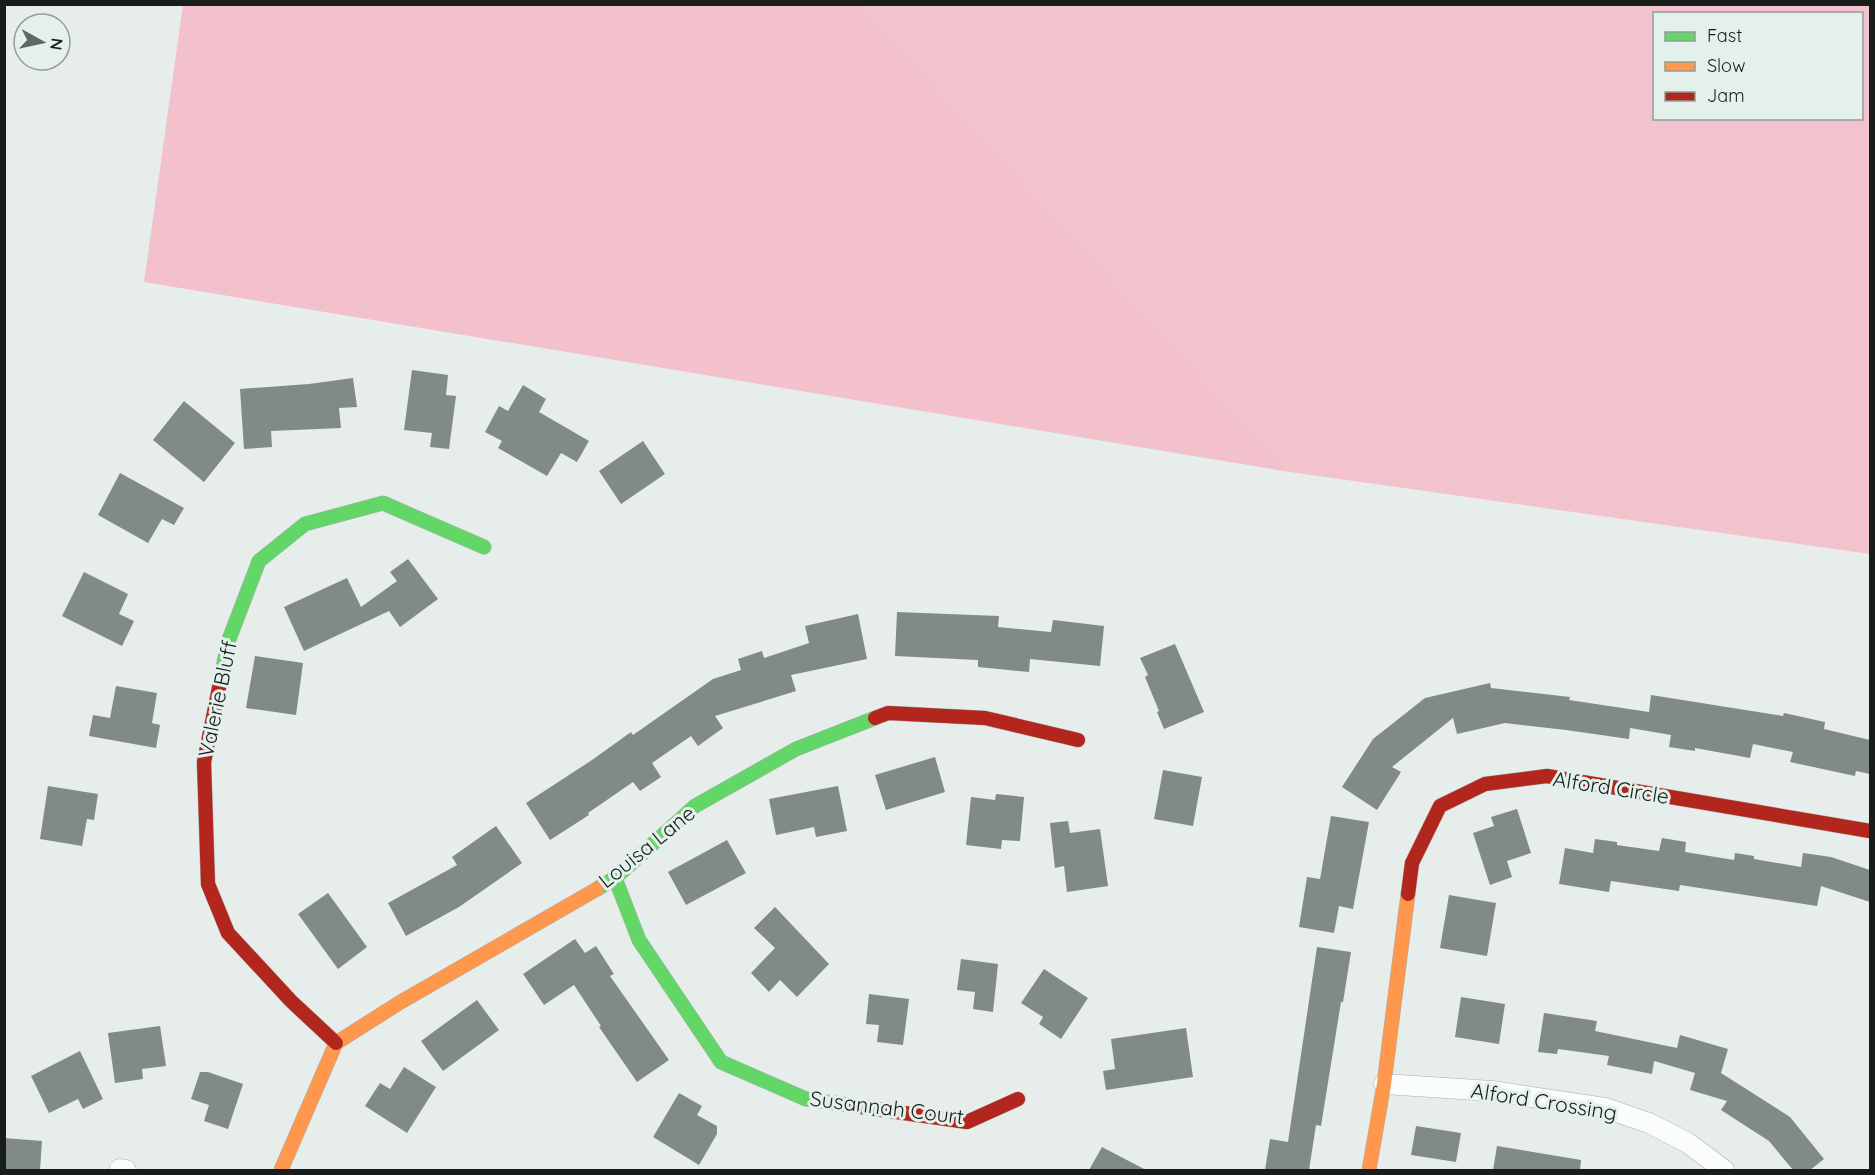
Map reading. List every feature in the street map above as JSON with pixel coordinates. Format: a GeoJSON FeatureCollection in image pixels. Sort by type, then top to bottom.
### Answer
{"type":"FeatureCollection","features":[{"type":"Feature","properties":{"kind":"street","name":"Valerie Bluff"},"geometry":{"type":"LineString","coordinates":[[336,1043],[291,1001],[228,933],[208,884],[204,762],[228,642],[259,561],[305,524],[383,502],[484,547]]}},
{"type":"Feature","properties":{"kind":"street","name":"Louisa Lane"},"geometry":{"type":"LineString","coordinates":[[336,1043],[399,1003],[615,878],[695,806],[796,749],[888,713],[985,718],[1078,740]]}},
{"type":"Feature","properties":{"kind":"street","name":"Alford Circle"},"geometry":{"type":"LineString","coordinates":[[1369,1170],[1384,1084],[1412,863],[1440,806],[1485,784],[1547,776],[1870,831]]}},
{"type":"Feature","properties":{"kind":"street","name":"Susannah Court"},"geometry":{"type":"LineString","coordinates":[[615,878],[639,940],[721,1062],[806,1099],[967,1122],[1018,1099]]}},
{"type":"Feature","properties":{"kind":"street"},"geometry":{"type":"LineString","coordinates":[[281,1170],[336,1043]]}},
{"type":"Feature","properties":{"kind":"street","name":"Alford Crossing"},"geometry":{"type":"LineString","coordinates":[[1384,1084],[1492,1090],[1605,1108],[1649,1123],[1688,1143],[1724,1170]]}},
{"type":"Feature","properties":{"kind":"shaded area"},"geometry":{"type":"Polygon","coordinates":[[[183,5],[862,5],[1290,472],[144,282],[183,5]]]}},
{"type":"Feature","properties":{"kind":"shaded area"},"geometry":{"type":"Polygon","coordinates":[[[862,5],[1870,5],[1870,554],[1290,472],[862,5]]]}},
{"type":"Feature","properties":{"kind":"building"},"geometry":{"type":"Polygon","coordinates":[[[412,370],[448,375],[446,395],[456,396],[449,449],[430,447],[432,433],[404,430],[412,370]]]}},
{"type":"Feature","properties":{"kind":"building"},"geometry":{"type":"Polygon","coordinates":[[[353,378],[357,407],[339,408],[341,428],[271,431],[272,447],[244,449],[240,389],[353,378]]]}},
{"type":"Feature","properties":{"kind":"building"},"geometry":{"type":"Polygon","coordinates":[[[523,385],[546,399],[539,412],[589,441],[577,462],[561,453],[547,476],[498,448],[502,441],[485,432],[499,406],[508,411],[523,385]]]}},
{"type":"Feature","properties":{"kind":"building"},"geometry":{"type":"Polygon","coordinates":[[[184,401],[235,443],[204,482],[153,440],[184,401]]]}},
{"type":"Feature","properties":{"kind":"building"},"geometry":{"type":"Polygon","coordinates":[[[643,441],[665,474],[621,504],[599,471],[643,441]]]}},
{"type":"Feature","properties":{"kind":"building"},"geometry":{"type":"Polygon","coordinates":[[[120,473],[184,508],[174,525],[162,519],[148,543],[98,515],[120,473]]]}},
{"type":"Feature","properties":{"kind":"building"},"geometry":{"type":"Polygon","coordinates":[[[408,559],[438,599],[400,627],[389,611],[304,651],[284,607],[347,578],[361,607],[397,581],[390,572],[408,559]]]}},
{"type":"Feature","properties":{"kind":"building"},"geometry":{"type":"Polygon","coordinates":[[[84,572],[128,594],[119,614],[134,621],[122,646],[62,616],[84,572]]]}},
{"type":"Feature","properties":{"kind":"building"},"geometry":{"type":"Polygon","coordinates":[[[897,612],[999,616],[998,627],[1051,632],[1053,620],[1104,626],[1100,666],[1030,659],[1029,672],[978,667],[978,660],[895,656],[897,612]]]}},
{"type":"Feature","properties":{"kind":"building"},"geometry":{"type":"Polygon","coordinates":[[[858,614],[867,659],[791,675],[796,691],[715,716],[723,728],[698,746],[691,736],[652,763],[661,777],[640,791],[633,782],[588,813],[589,815],[550,840],[526,803],[631,732],[633,735],[713,679],[741,670],[738,659],[762,651],[764,658],[809,643],[805,626],[858,614]]]}},
{"type":"Feature","properties":{"kind":"building"},"geometry":{"type":"Polygon","coordinates":[[[1175,644],[1204,712],[1164,729],[1145,677],[1148,675],[1140,658],[1175,644]]]}},
{"type":"Feature","properties":{"kind":"building"},"geometry":{"type":"Polygon","coordinates":[[[255,656],[303,663],[296,715],[246,708],[255,656]]]}},
{"type":"Feature","properties":{"kind":"building"},"geometry":{"type":"Polygon","coordinates":[[[1490,683],[1491,688],[1570,697],[1569,700],[1649,712],[1651,695],[1783,716],[1784,713],[1825,722],[1824,729],[1870,740],[1870,774],[1856,771],[1855,776],[1790,762],[1793,752],[1753,744],[1750,758],[1695,748],[1695,751],[1669,747],[1671,735],[1630,728],[1629,739],[1505,723],[1457,734],[1453,718],[1392,767],[1401,772],[1377,810],[1342,787],[1373,739],[1425,698],[1490,683]]]}},
{"type":"Feature","properties":{"kind":"building"},"geometry":{"type":"Polygon","coordinates":[[[116,686],[157,693],[152,723],[160,725],[156,748],[89,736],[93,715],[110,718],[116,686]]]}},
{"type":"Feature","properties":{"kind":"building"},"geometry":{"type":"Polygon","coordinates":[[[935,757],[945,792],[886,810],[875,775],[935,757]]]}},
{"type":"Feature","properties":{"kind":"building"},"geometry":{"type":"Polygon","coordinates":[[[1163,770],[1202,777],[1193,826],[1154,819],[1163,770]]]}},
{"type":"Feature","properties":{"kind":"building"},"geometry":{"type":"Polygon","coordinates":[[[48,786],[98,794],[94,820],[87,819],[82,846],[40,839],[48,786]]]}},
{"type":"Feature","properties":{"kind":"building"},"geometry":{"type":"Polygon","coordinates":[[[838,786],[847,831],[816,837],[814,827],[776,835],[769,799],[838,786]]]}},
{"type":"Feature","properties":{"kind":"building"},"geometry":{"type":"Polygon","coordinates":[[[996,794],[1024,797],[1020,841],[1002,840],[1001,849],[966,845],[971,797],[995,800],[996,794]]]}},
{"type":"Feature","properties":{"kind":"building"},"geometry":{"type":"Polygon","coordinates":[[[1517,809],[1531,853],[1507,861],[1512,877],[1490,885],[1473,833],[1494,826],[1491,817],[1517,809]]]}},
{"type":"Feature","properties":{"kind":"building"},"geometry":{"type":"Polygon","coordinates":[[[1331,816],[1369,822],[1353,909],[1339,906],[1334,933],[1299,927],[1307,877],[1320,879],[1331,816]]]}},
{"type":"Feature","properties":{"kind":"building"},"geometry":{"type":"Polygon","coordinates":[[[1068,821],[1070,833],[1100,829],[1108,886],[1067,892],[1064,866],[1055,868],[1050,823],[1068,821]]]}},
{"type":"Feature","properties":{"kind":"building"},"geometry":{"type":"Polygon","coordinates":[[[496,826],[522,863],[459,907],[406,936],[388,903],[457,865],[452,857],[496,826]]]}},
{"type":"Feature","properties":{"kind":"building"},"geometry":{"type":"Polygon","coordinates":[[[1662,838],[1686,842],[1685,852],[1734,860],[1735,853],[1754,856],[1754,859],[1801,867],[1803,853],[1831,857],[1870,870],[1870,902],[1821,886],[1817,906],[1680,885],[1679,891],[1611,881],[1609,892],[1559,884],[1565,848],[1593,853],[1595,839],[1617,842],[1617,845],[1659,851],[1662,838]]]}},
{"type":"Feature","properties":{"kind":"building"},"geometry":{"type":"Polygon","coordinates":[[[727,840],[746,873],[686,905],[668,872],[727,840]]]}},
{"type":"Feature","properties":{"kind":"building"},"geometry":{"type":"Polygon","coordinates":[[[328,893],[367,947],[338,969],[298,914],[328,893]]]}},
{"type":"Feature","properties":{"kind":"building"},"geometry":{"type":"Polygon","coordinates":[[[1449,895],[1496,903],[1487,956],[1440,948],[1449,895]]]}},
{"type":"Feature","properties":{"kind":"building"},"geometry":{"type":"Polygon","coordinates":[[[775,907],[829,964],[797,997],[780,980],[769,992],[751,973],[775,948],[754,928],[775,907]]]}},
{"type":"Feature","properties":{"kind":"building"},"geometry":{"type":"Polygon","coordinates":[[[575,939],[585,953],[596,946],[614,974],[610,976],[669,1060],[637,1082],[599,1027],[601,1026],[574,985],[544,1005],[523,974],[575,939]]]}},
{"type":"Feature","properties":{"kind":"building"},"geometry":{"type":"Polygon","coordinates":[[[1317,947],[1351,952],[1321,1126],[1316,1125],[1309,1170],[1265,1170],[1270,1139],[1288,1142],[1317,947]]]}},
{"type":"Feature","properties":{"kind":"building"},"geometry":{"type":"Polygon","coordinates":[[[961,959],[998,964],[993,1012],[973,1009],[975,992],[957,990],[961,959]]]}},
{"type":"Feature","properties":{"kind":"building"},"geometry":{"type":"Polygon","coordinates":[[[1044,969],[1088,998],[1061,1039],[1039,1024],[1043,1017],[1021,1003],[1044,969]]]}},
{"type":"Feature","properties":{"kind":"building"},"geometry":{"type":"Polygon","coordinates":[[[869,994],[909,999],[903,1045],[877,1042],[879,1025],[866,1024],[869,994]]]}},
{"type":"Feature","properties":{"kind":"building"},"geometry":{"type":"Polygon","coordinates":[[[1461,997],[1505,1004],[1499,1044],[1455,1037],[1461,997]]]}},
{"type":"Feature","properties":{"kind":"building"},"geometry":{"type":"Polygon","coordinates":[[[477,1000],[499,1030],[443,1071],[421,1041],[477,1000]]]}},
{"type":"Feature","properties":{"kind":"building"},"geometry":{"type":"Polygon","coordinates":[[[1544,1013],[1597,1021],[1595,1031],[1677,1048],[1680,1035],[1728,1049],[1721,1073],[1790,1117],[1824,1159],[1810,1170],[1793,1170],[1769,1141],[1721,1110],[1727,1101],[1690,1090],[1695,1073],[1654,1061],[1652,1074],[1607,1065],[1609,1056],[1558,1049],[1557,1054],[1538,1052],[1544,1013]]]}},
{"type":"Feature","properties":{"kind":"building"},"geometry":{"type":"Polygon","coordinates":[[[160,1026],[166,1066],[142,1069],[143,1079],[115,1083],[108,1033],[160,1026]]]}},
{"type":"Feature","properties":{"kind":"building"},"geometry":{"type":"Polygon","coordinates":[[[1186,1028],[1193,1077],[1106,1090],[1103,1071],[1115,1069],[1111,1039],[1186,1028]]]}},
{"type":"Feature","properties":{"kind":"building"},"geometry":{"type":"Polygon","coordinates":[[[80,1051],[103,1099],[83,1109],[78,1099],[49,1113],[31,1076],[80,1051]]]}},
{"type":"Feature","properties":{"kind":"building"},"geometry":{"type":"Polygon","coordinates":[[[404,1067],[436,1087],[407,1133],[365,1106],[380,1083],[390,1089],[404,1067]]]}},
{"type":"Feature","properties":{"kind":"building"},"geometry":{"type":"Polygon","coordinates":[[[200,1072],[208,1072],[243,1084],[228,1129],[204,1121],[209,1105],[191,1099],[200,1072]]]}},
{"type":"Feature","properties":{"kind":"building"},"geometry":{"type":"Polygon","coordinates":[[[679,1093],[702,1106],[697,1115],[717,1126],[717,1134],[699,1165],[653,1137],[679,1093]]]}},
{"type":"Feature","properties":{"kind":"building"},"geometry":{"type":"Polygon","coordinates":[[[1416,1126],[1461,1133],[1456,1162],[1411,1155],[1416,1126]]]}},
{"type":"Feature","properties":{"kind":"building"},"geometry":{"type":"Polygon","coordinates":[[[4,1138],[42,1141],[40,1170],[4,1170],[4,1138]]]}},
{"type":"Feature","properties":{"kind":"building"},"geometry":{"type":"Polygon","coordinates":[[[1497,1146],[1581,1160],[1580,1170],[1493,1170],[1497,1146]]]}},
{"type":"Feature","properties":{"kind":"building"},"geometry":{"type":"Polygon","coordinates":[[[1102,1147],[1146,1170],[1089,1170],[1102,1147]]]}},
{"type":"Feature","properties":{"kind":"traffic: fast"},"geometry":{"type":"LineString","coordinates":[[222,673],[228,642],[259,561],[305,524],[383,503],[484,547]]}},
{"type":"Feature","properties":{"kind":"traffic: fast"},"geometry":{"type":"LineString","coordinates":[[597,889],[615,878],[695,806],[796,749],[875,718]]}},
{"type":"Feature","properties":{"kind":"traffic: fast"},"geometry":{"type":"LineString","coordinates":[[615,878],[639,940],[721,1062],[806,1099],[848,1105]]}},
{"type":"Feature","properties":{"kind":"traffic: slow"},"geometry":{"type":"LineString","coordinates":[[281,1170],[336,1043],[399,1003],[597,889]]}},
{"type":"Feature","properties":{"kind":"traffic: slow"},"geometry":{"type":"LineString","coordinates":[[1369,1170],[1384,1084],[1408,894]]}},
{"type":"Feature","properties":{"kind":"traffic: jam"},"geometry":{"type":"LineString","coordinates":[[222,673],[204,762],[208,884],[228,933],[291,1001],[336,1043]]}},
{"type":"Feature","properties":{"kind":"traffic: jam"},"geometry":{"type":"LineString","coordinates":[[875,718],[888,713],[985,718],[1078,740]]}},
{"type":"Feature","properties":{"kind":"traffic: jam"},"geometry":{"type":"LineString","coordinates":[[1408,894],[1412,863],[1440,806],[1485,784],[1547,776],[1870,831]]}},
{"type":"Feature","properties":{"kind":"traffic: jam"},"geometry":{"type":"LineString","coordinates":[[848,1105],[967,1122],[1018,1099]]}}]}
